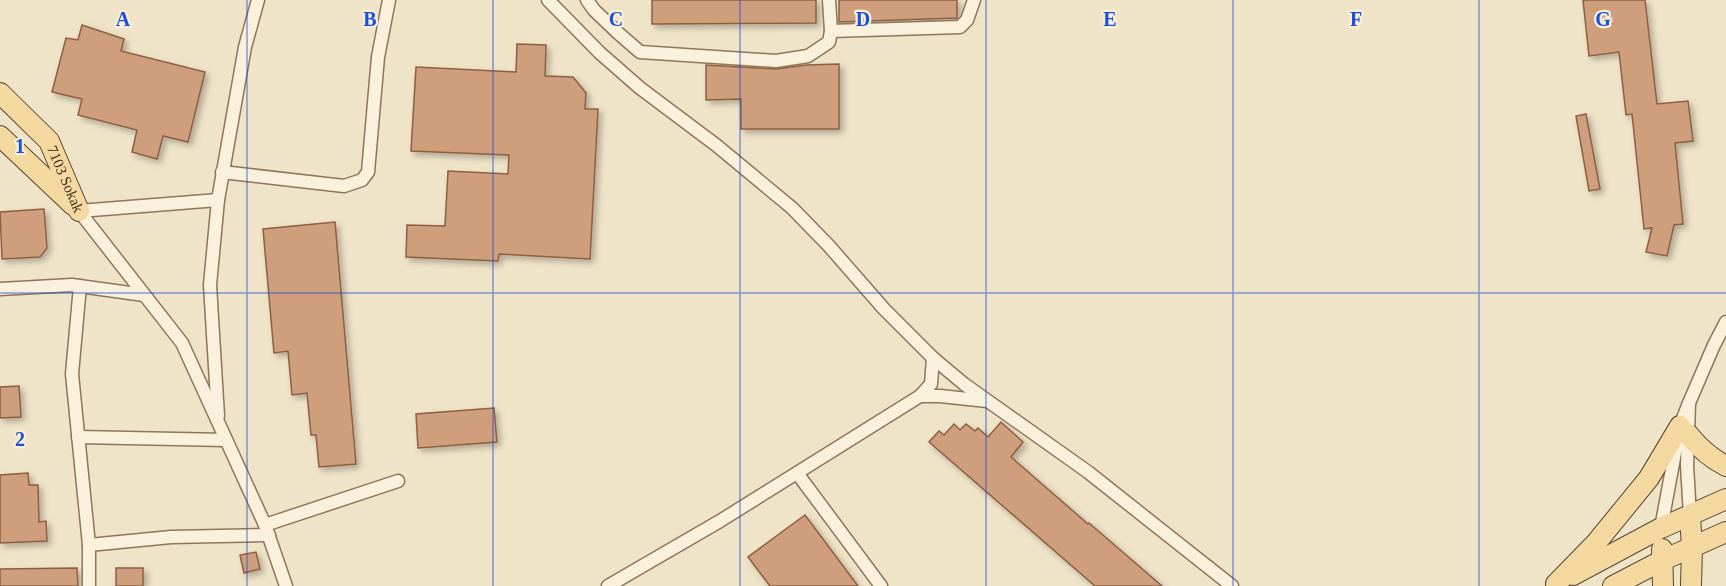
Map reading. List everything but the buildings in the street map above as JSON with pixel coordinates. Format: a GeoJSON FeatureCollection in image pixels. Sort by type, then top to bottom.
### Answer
{"type":"FeatureCollection","features":[{"type":"Feature","properties":{"kind":"main road","name":"7103 Sokak"},"geometry":{"type":"LineString","coordinates":[[0,93],[49,141],[79,211]]}},
{"type":"Feature","properties":{"kind":"main road","name":"7103 Sokak"},"geometry":{"type":"LineString","coordinates":[[0,136],[79,211]]}},
{"type":"Feature","properties":{"kind":"main road"},"geometry":{"type":"LineString","coordinates":[[1554,585],[1596,543],[1649,478],[1684,430],[1713,460],[1726,466]]}},
{"type":"Feature","properties":{"kind":"main road"},"geometry":{"type":"LineString","coordinates":[[1554,585],[1661,528],[1726,499]]}},
{"type":"Feature","properties":{"kind":"main road"},"geometry":{"type":"LineString","coordinates":[[1690,516],[1692,547],[1690,586]]}},
{"type":"Feature","properties":{"kind":"main road"},"geometry":{"type":"LineString","coordinates":[[1661,528],[1664,586]]}},
{"type":"Feature","properties":{"kind":"main road"},"geometry":{"type":"LineString","coordinates":[[1613,586],[1663,560],[1726,532]]}},
{"type":"Feature","properties":{"kind":"street"},"geometry":{"type":"LineString","coordinates":[[219,423],[210,285],[222,172],[245,47],[258,0]]}},
{"type":"Feature","properties":{"kind":"street"},"geometry":{"type":"LineString","coordinates":[[222,172],[344,186],[362,180],[368,172],[378,57],[389,0]]}},
{"type":"Feature","properties":{"kind":"street"},"geometry":{"type":"LineString","coordinates":[[548,0],[600,53],[640,88],[716,145],[792,208],[830,246],[884,309],[963,384],[1088,472],[1232,586]]}},
{"type":"Feature","properties":{"kind":"street"},"geometry":{"type":"LineString","coordinates":[[586,0],[640,52],[776,61],[808,56],[829,42],[831,31],[829,0]]}},
{"type":"Feature","properties":{"kind":"street"},"geometry":{"type":"LineString","coordinates":[[831,31],[960,27],[968,20],[974,0]]}},
{"type":"Feature","properties":{"kind":"street"},"geometry":{"type":"LineString","coordinates":[[79,211],[218,200]]}},
{"type":"Feature","properties":{"kind":"street"},"geometry":{"type":"LineString","coordinates":[[79,211],[182,343],[267,530],[286,586]]}},
{"type":"Feature","properties":{"kind":"street"},"geometry":{"type":"LineString","coordinates":[[0,289],[72,285],[144,295]]}},
{"type":"Feature","properties":{"kind":"street"},"geometry":{"type":"LineString","coordinates":[[80,286],[72,374],[88,545],[89,586]]}},
{"type":"Feature","properties":{"kind":"street"},"geometry":{"type":"LineString","coordinates":[[1661,528],[1689,404],[1726,322]]}},
{"type":"Feature","properties":{"kind":"street"},"geometry":{"type":"LineString","coordinates":[[608,586],[720,521],[920,396],[931,384],[933,358]]}},
{"type":"Feature","properties":{"kind":"street"},"geometry":{"type":"LineString","coordinates":[[920,396],[988,401]]}},
{"type":"Feature","properties":{"kind":"street"},"geometry":{"type":"LineString","coordinates":[[1684,430],[1690,516]]}},
{"type":"Feature","properties":{"kind":"street"},"geometry":{"type":"LineString","coordinates":[[78,437],[226,440]]}},
{"type":"Feature","properties":{"kind":"street"},"geometry":{"type":"LineString","coordinates":[[797,473],[881,586]]}},
{"type":"Feature","properties":{"kind":"street"},"geometry":{"type":"LineString","coordinates":[[88,545],[267,530],[398,481]]}}]}
